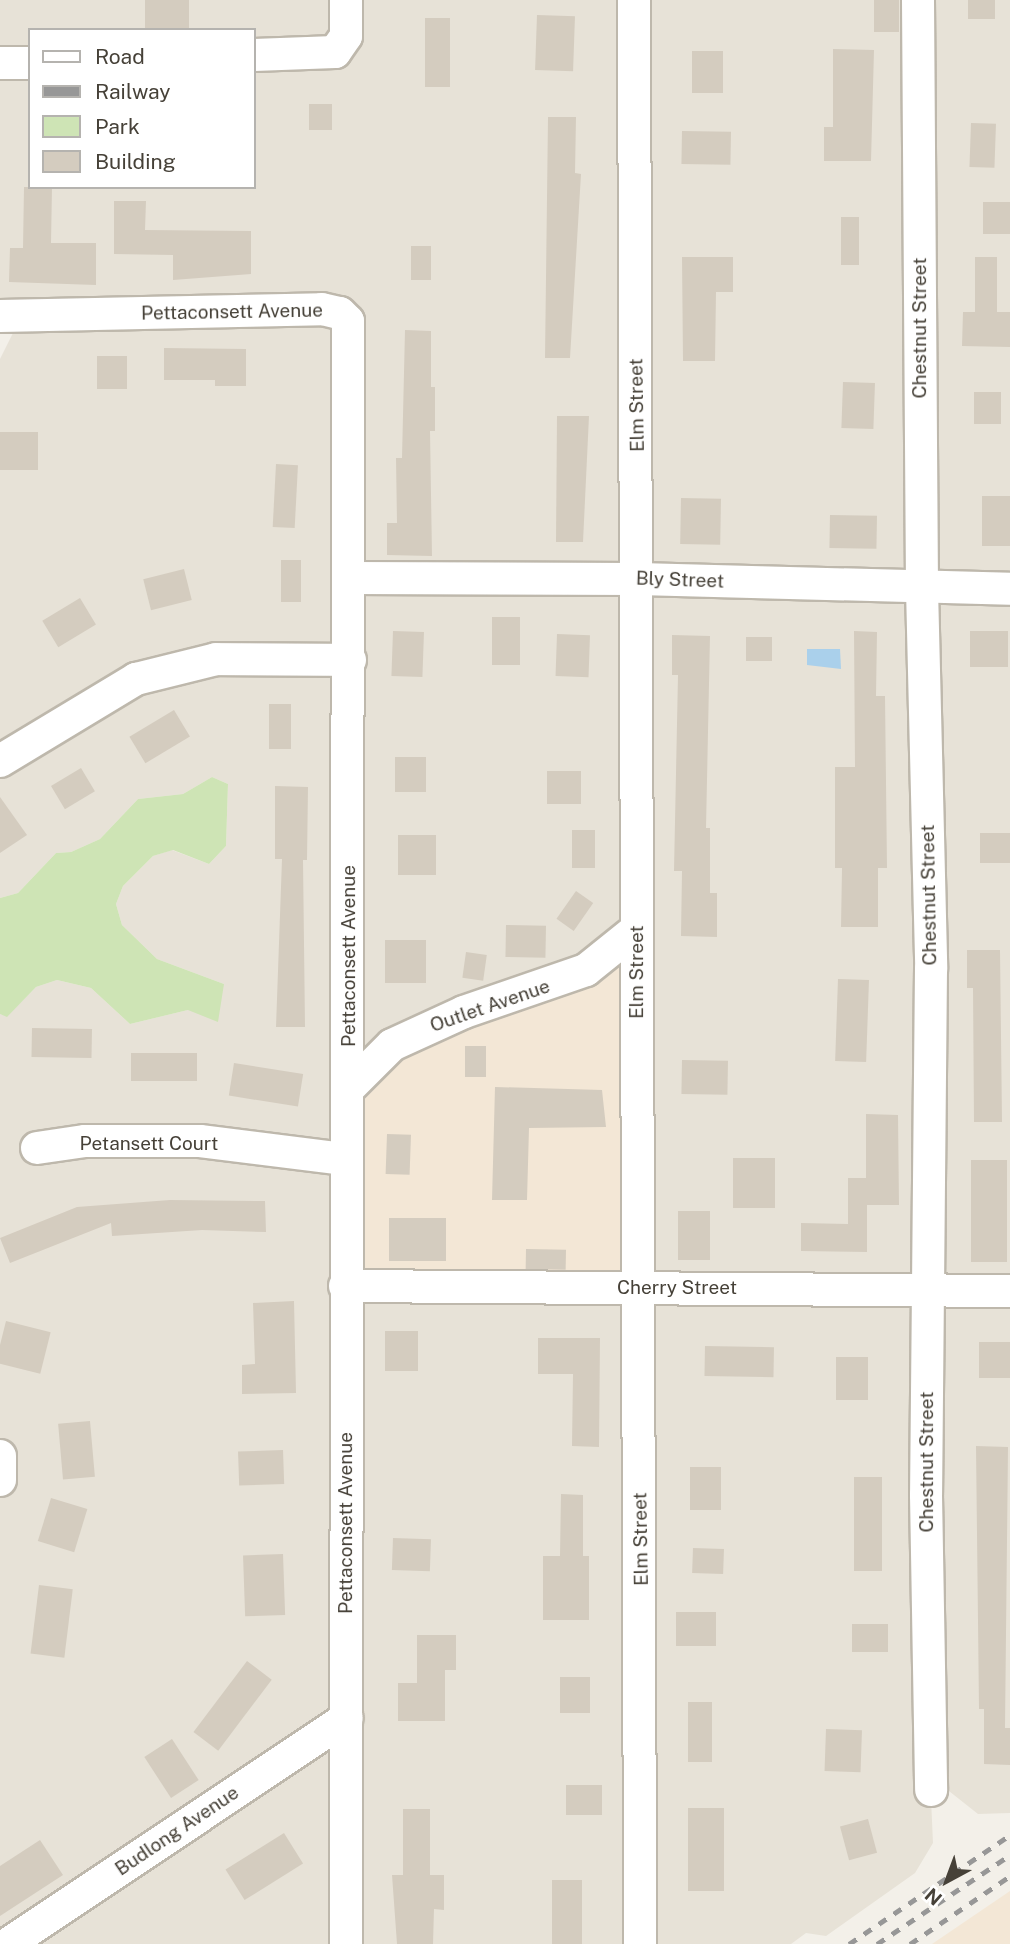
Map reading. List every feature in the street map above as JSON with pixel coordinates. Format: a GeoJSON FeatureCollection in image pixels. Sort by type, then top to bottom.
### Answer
{"type":"FeatureCollection","features":[{"type":"Feature","properties":{"kind":"street"},"geometry":{"type":"LineString","coordinates":[[256,55],[335,52],[343,45],[346,36],[346,0]]}},
{"type":"Feature","properties":{"kind":"street","name":"Elm Street"},"geometry":{"type":"LineString","coordinates":[[634,0],[639,579],[636,1287],[642,1558],[640,1944]]}},
{"type":"Feature","properties":{"kind":"street","name":"Chestnut Street"},"geometry":{"type":"LineString","coordinates":[[918,0],[922,589],[931,969],[927,1289],[931,1790]]}},
{"type":"Feature","properties":{"kind":"street"},"geometry":{"type":"LineString","coordinates":[[0,64],[28,63]]}},
{"type":"Feature","properties":{"kind":"street","name":"Pettaconsett Avenue"},"geometry":{"type":"LineString","coordinates":[[0,316],[322,309],[340,313],[348,321],[350,660],[348,1089],[345,1159],[346,1944]]}},
{"type":"Feature","properties":{"kind":"street","name":"Bly Street"},"geometry":{"type":"LineString","coordinates":[[350,578],[639,579],[922,589],[1010,589]]}},
{"type":"Feature","properties":{"kind":"street"},"geometry":{"type":"LineString","coordinates":[[0,761],[136,679],[216,659],[350,660]]}},
{"type":"Feature","properties":{"kind":"street","name":"Outlet Avenue"},"geometry":{"type":"LineString","coordinates":[[348,1089],[392,1045],[464,1012],[586,970],[637,929]]}},
{"type":"Feature","properties":{"kind":"street","name":"Petansett Court"},"geometry":{"type":"LineString","coordinates":[[37,1148],[85,1141],[200,1141],[345,1159]]}},
{"type":"Feature","properties":{"kind":"street","name":"Cherry Street"},"geometry":{"type":"LineString","coordinates":[[345,1286],[1010,1291]]}},
{"type":"Feature","properties":{"kind":"street"},"geometry":{"type":"LineString","coordinates":[[0,1457],[0,1480]]}},
{"type":"Feature","properties":{"kind":"street","name":"Budlong Avenue"},"geometry":{"type":"LineString","coordinates":[[8,1944],[347,1718]]}},
{"type":"Feature","properties":{"kind":"shaded area"},"geometry":{"type":"Polygon","coordinates":[[[0,0],[1010,0],[1010,1813],[978,1814],[930,1776],[933,1843],[915,1873],[826,1936],[806,1933],[791,1944],[0,1944],[0,1014],[7,1016],[36,987],[57,980],[91,988],[130,1024],[188,1010],[224,984],[157,959],[122,925],[116,904],[123,886],[153,856],[172,850],[209,864],[226,846],[228,784],[212,777],[183,794],[138,799],[100,839],[71,852],[56,853],[18,893],[0,898],[0,359],[19,321],[0,318],[0,0]]]}},
{"type":"Feature","properties":{"kind":"shaded area"},"geometry":{"type":"Polygon","coordinates":[[[623,942],[634,1287],[344,1278],[347,1085],[623,942]]]}},
{"type":"Feature","properties":{"kind":"shaded area"},"geometry":{"type":"Polygon","coordinates":[[[1010,1891],[1010,1944],[932,1944],[1010,1891]]]}},
{"type":"Feature","properties":{"kind":"green space"},"geometry":{"type":"Polygon","coordinates":[[[212,777],[228,784],[226,846],[209,864],[173,850],[153,856],[123,886],[116,904],[122,925],[157,959],[224,984],[218,1022],[188,1010],[130,1024],[91,988],[57,980],[36,987],[7,1017],[0,1014],[0,898],[18,893],[56,853],[71,852],[100,839],[138,799],[183,794],[212,777]]]}},
{"type":"Feature","properties":{"kind":"water"},"geometry":{"type":"Polygon","coordinates":[[[807,649],[840,649],[841,669],[807,665],[807,649]]]}},
{"type":"Feature","properties":{"kind":"building"},"geometry":{"type":"Polygon","coordinates":[[[145,0],[189,0],[189,28],[145,28],[145,0]]]}},
{"type":"Feature","properties":{"kind":"building"},"geometry":{"type":"Polygon","coordinates":[[[874,0],[899,0],[899,32],[874,32],[874,0]]]}},
{"type":"Feature","properties":{"kind":"building"},"geometry":{"type":"Polygon","coordinates":[[[968,0],[995,0],[995,19],[968,19],[968,0]]]}},
{"type":"Feature","properties":{"kind":"building"},"geometry":{"type":"Polygon","coordinates":[[[537,15],[575,16],[573,71],[535,70],[537,15]]]}},
{"type":"Feature","properties":{"kind":"building"},"geometry":{"type":"Polygon","coordinates":[[[425,18],[450,18],[450,87],[425,87],[425,18]]]}},
{"type":"Feature","properties":{"kind":"building"},"geometry":{"type":"Polygon","coordinates":[[[833,49],[874,50],[871,161],[824,161],[824,127],[833,127],[833,49]]]}},
{"type":"Feature","properties":{"kind":"building"},"geometry":{"type":"Polygon","coordinates":[[[692,51],[723,51],[723,93],[692,93],[692,51]]]}},
{"type":"Feature","properties":{"kind":"building"},"geometry":{"type":"Polygon","coordinates":[[[309,104],[332,104],[332,130],[309,130],[309,104]]]}},
{"type":"Feature","properties":{"kind":"building"},"geometry":{"type":"Polygon","coordinates":[[[548,117],[576,117],[575,173],[581,174],[570,358],[545,358],[548,117]]]}},
{"type":"Feature","properties":{"kind":"building"},"geometry":{"type":"Polygon","coordinates":[[[971,123],[996,124],[994,168],[969,167],[971,123]]]}},
{"type":"Feature","properties":{"kind":"building"},"geometry":{"type":"Polygon","coordinates":[[[682,131],[731,132],[730,165],[681,164],[682,131]]]}},
{"type":"Feature","properties":{"kind":"building"},"geometry":{"type":"Polygon","coordinates":[[[24,187],[52,189],[51,243],[96,243],[96,285],[9,282],[10,248],[23,248],[24,187]]]}},
{"type":"Feature","properties":{"kind":"building"},"geometry":{"type":"Polygon","coordinates":[[[114,201],[146,201],[145,230],[251,231],[251,274],[173,280],[173,255],[114,254],[114,201]]]}},
{"type":"Feature","properties":{"kind":"building"},"geometry":{"type":"Polygon","coordinates":[[[983,202],[1010,202],[1010,234],[983,234],[983,202]]]}},
{"type":"Feature","properties":{"kind":"building"},"geometry":{"type":"Polygon","coordinates":[[[841,217],[859,217],[859,265],[841,265],[841,217]]]}},
{"type":"Feature","properties":{"kind":"building"},"geometry":{"type":"Polygon","coordinates":[[[411,246],[431,246],[431,280],[411,280],[411,246]]]}},
{"type":"Feature","properties":{"kind":"building"},"geometry":{"type":"Polygon","coordinates":[[[682,257],[733,257],[733,292],[716,292],[715,361],[683,361],[682,257]]]}},
{"type":"Feature","properties":{"kind":"building"},"geometry":{"type":"Polygon","coordinates":[[[975,257],[997,257],[997,312],[1010,312],[1010,347],[962,346],[963,312],[975,312],[975,257]]]}},
{"type":"Feature","properties":{"kind":"building"},"geometry":{"type":"Polygon","coordinates":[[[405,330],[431,331],[431,387],[435,387],[435,431],[430,431],[432,556],[387,555],[387,523],[397,523],[396,458],[402,458],[405,330]]]}},
{"type":"Feature","properties":{"kind":"building"},"geometry":{"type":"Polygon","coordinates":[[[164,348],[246,349],[246,386],[215,386],[215,380],[164,380],[164,348]]]}},
{"type":"Feature","properties":{"kind":"building"},"geometry":{"type":"Polygon","coordinates":[[[97,356],[127,356],[127,389],[97,389],[97,356]]]}},
{"type":"Feature","properties":{"kind":"building"},"geometry":{"type":"Polygon","coordinates":[[[843,382],[875,383],[873,429],[841,428],[843,382]]]}},
{"type":"Feature","properties":{"kind":"building"},"geometry":{"type":"Polygon","coordinates":[[[974,392],[1001,392],[1001,424],[974,424],[974,392]]]}},
{"type":"Feature","properties":{"kind":"building"},"geometry":{"type":"Polygon","coordinates":[[[557,416],[589,416],[583,542],[556,542],[557,416]]]}},
{"type":"Feature","properties":{"kind":"building"},"geometry":{"type":"Polygon","coordinates":[[[0,432],[38,432],[38,470],[0,470],[0,432]]]}},
{"type":"Feature","properties":{"kind":"building"},"geometry":{"type":"Polygon","coordinates":[[[276,464],[298,465],[295,528],[273,527],[276,464]]]}},
{"type":"Feature","properties":{"kind":"building"},"geometry":{"type":"Polygon","coordinates":[[[982,496],[1010,496],[1010,546],[982,546],[982,496]]]}},
{"type":"Feature","properties":{"kind":"building"},"geometry":{"type":"Polygon","coordinates":[[[681,498],[721,499],[720,545],[680,544],[681,498]]]}},
{"type":"Feature","properties":{"kind":"building"},"geometry":{"type":"Polygon","coordinates":[[[830,515],[877,516],[876,549],[829,548],[830,515]]]}},
{"type":"Feature","properties":{"kind":"building"},"geometry":{"type":"Polygon","coordinates":[[[281,560],[301,560],[301,602],[281,602],[281,560]]]}},
{"type":"Feature","properties":{"kind":"building"},"geometry":{"type":"Polygon","coordinates":[[[184,569],[192,600],[151,610],[143,579],[184,569]]]}},
{"type":"Feature","properties":{"kind":"building"},"geometry":{"type":"Polygon","coordinates":[[[80,598],[96,625],[58,647],[42,621],[80,598]]]}},
{"type":"Feature","properties":{"kind":"building"},"geometry":{"type":"Polygon","coordinates":[[[492,617],[520,617],[520,665],[492,665],[492,617]]]}},
{"type":"Feature","properties":{"kind":"building"},"geometry":{"type":"Polygon","coordinates":[[[393,631],[424,632],[422,677],[391,676],[393,631]]]}},
{"type":"Feature","properties":{"kind":"building"},"geometry":{"type":"Polygon","coordinates":[[[854,631],[877,632],[876,696],[885,696],[887,868],[878,868],[878,927],[841,927],[842,868],[835,868],[835,767],[855,767],[854,631]]]}},
{"type":"Feature","properties":{"kind":"building"},"geometry":{"type":"Polygon","coordinates":[[[970,631],[1008,631],[1008,667],[970,667],[970,631]]]}},
{"type":"Feature","properties":{"kind":"building"},"geometry":{"type":"Polygon","coordinates":[[[557,634],[590,635],[589,677],[556,676],[557,634]]]}},
{"type":"Feature","properties":{"kind":"building"},"geometry":{"type":"Polygon","coordinates":[[[672,635],[710,636],[706,828],[710,828],[710,893],[717,893],[717,937],[681,936],[682,871],[674,871],[678,675],[672,675],[672,635]]]}},
{"type":"Feature","properties":{"kind":"building"},"geometry":{"type":"Polygon","coordinates":[[[746,637],[772,637],[772,661],[746,661],[746,637]]]}},
{"type":"Feature","properties":{"kind":"building"},"geometry":{"type":"Polygon","coordinates":[[[269,704],[291,704],[291,749],[269,749],[269,704]]]}},
{"type":"Feature","properties":{"kind":"building"},"geometry":{"type":"Polygon","coordinates":[[[174,710],[190,737],[145,763],[129,737],[174,710]]]}},
{"type":"Feature","properties":{"kind":"building"},"geometry":{"type":"Polygon","coordinates":[[[395,757],[426,757],[426,792],[395,792],[395,757]]]}},
{"type":"Feature","properties":{"kind":"building"},"geometry":{"type":"Polygon","coordinates":[[[81,768],[95,791],[65,809],[51,786],[81,768]]]}},
{"type":"Feature","properties":{"kind":"building"},"geometry":{"type":"Polygon","coordinates":[[[547,771],[581,771],[581,804],[547,804],[547,771]]]}},
{"type":"Feature","properties":{"kind":"building"},"geometry":{"type":"Polygon","coordinates":[[[275,786],[308,787],[307,860],[303,860],[305,1027],[276,1027],[282,859],[275,859],[275,786]]]}},
{"type":"Feature","properties":{"kind":"building"},"geometry":{"type":"Polygon","coordinates":[[[0,797],[27,835],[0,853],[0,797]]]}},
{"type":"Feature","properties":{"kind":"building"},"geometry":{"type":"Polygon","coordinates":[[[572,830],[595,830],[595,868],[572,868],[572,830]]]}},
{"type":"Feature","properties":{"kind":"building"},"geometry":{"type":"Polygon","coordinates":[[[980,833],[1010,833],[1010,863],[980,863],[980,833]]]}},
{"type":"Feature","properties":{"kind":"building"},"geometry":{"type":"Polygon","coordinates":[[[398,835],[436,835],[436,875],[398,875],[398,835]]]}},
{"type":"Feature","properties":{"kind":"building"},"geometry":{"type":"Polygon","coordinates":[[[576,891],[593,903],[574,931],[556,919],[576,891]]]}},
{"type":"Feature","properties":{"kind":"building"},"geometry":{"type":"Polygon","coordinates":[[[506,925],[546,926],[545,958],[505,957],[506,925]]]}},
{"type":"Feature","properties":{"kind":"building"},"geometry":{"type":"Polygon","coordinates":[[[385,940],[426,940],[426,983],[385,983],[385,940]]]}},
{"type":"Feature","properties":{"kind":"building"},"geometry":{"type":"Polygon","coordinates":[[[967,950],[1000,950],[1002,1122],[974,1122],[973,988],[967,988],[967,950]]]}},
{"type":"Feature","properties":{"kind":"building"},"geometry":{"type":"Polygon","coordinates":[[[466,952],[487,955],[483,981],[462,978],[466,952]]]}},
{"type":"Feature","properties":{"kind":"building"},"geometry":{"type":"Polygon","coordinates":[[[838,979],[869,980],[866,1062],[835,1061],[838,979]]]}},
{"type":"Feature","properties":{"kind":"building"},"geometry":{"type":"Polygon","coordinates":[[[32,1028],[92,1029],[91,1058],[31,1057],[32,1028]]]}},
{"type":"Feature","properties":{"kind":"building"},"geometry":{"type":"Polygon","coordinates":[[[465,1046],[486,1046],[486,1077],[465,1077],[465,1046]]]}},
{"type":"Feature","properties":{"kind":"building"},"geometry":{"type":"Polygon","coordinates":[[[131,1053],[197,1053],[197,1081],[131,1081],[131,1053]]]}},
{"type":"Feature","properties":{"kind":"building"},"geometry":{"type":"Polygon","coordinates":[[[682,1060],[728,1061],[727,1095],[681,1094],[682,1060]]]}},
{"type":"Feature","properties":{"kind":"building"},"geometry":{"type":"Polygon","coordinates":[[[234,1063],[303,1074],[298,1107],[229,1096],[234,1063]]]}},
{"type":"Feature","properties":{"kind":"building"},"geometry":{"type":"Polygon","coordinates":[[[495,1087],[602,1090],[606,1127],[529,1128],[527,1200],[492,1200],[495,1087]]]}},
{"type":"Feature","properties":{"kind":"building"},"geometry":{"type":"Polygon","coordinates":[[[866,1114],[898,1115],[899,1205],[867,1205],[867,1252],[801,1251],[801,1223],[848,1224],[848,1178],[866,1178],[866,1114]]]}},
{"type":"Feature","properties":{"kind":"building"},"geometry":{"type":"Polygon","coordinates":[[[387,1134],[411,1135],[410,1175],[386,1174],[387,1134]]]}},
{"type":"Feature","properties":{"kind":"building"},"geometry":{"type":"Polygon","coordinates":[[[733,1158],[775,1158],[775,1208],[733,1208],[733,1158]]]}},
{"type":"Feature","properties":{"kind":"building"},"geometry":{"type":"Polygon","coordinates":[[[971,1160],[1007,1160],[1007,1262],[971,1262],[971,1160]]]}},
{"type":"Feature","properties":{"kind":"building"},"geometry":{"type":"Polygon","coordinates":[[[170,1200],[265,1201],[266,1232],[202,1230],[112,1236],[111,1223],[10,1263],[0,1238],[77,1207],[170,1200]]]}},
{"type":"Feature","properties":{"kind":"building"},"geometry":{"type":"Polygon","coordinates":[[[678,1211],[710,1211],[710,1260],[678,1260],[678,1211]]]}},
{"type":"Feature","properties":{"kind":"building"},"geometry":{"type":"Polygon","coordinates":[[[389,1218],[446,1218],[446,1261],[389,1261],[389,1218]]]}},
{"type":"Feature","properties":{"kind":"building"},"geometry":{"type":"Polygon","coordinates":[[[526,1249],[566,1250],[566,1270],[526,1269],[526,1249]]]}},
{"type":"Feature","properties":{"kind":"building"},"geometry":{"type":"Polygon","coordinates":[[[294,1301],[296,1393],[242,1394],[242,1365],[255,1364],[253,1303],[294,1301]]]}},
{"type":"Feature","properties":{"kind":"building"},"geometry":{"type":"Polygon","coordinates":[[[6,1321],[51,1332],[40,1374],[0,1364],[0,1345],[6,1321]]]}},
{"type":"Feature","properties":{"kind":"building"},"geometry":{"type":"Polygon","coordinates":[[[385,1331],[418,1331],[418,1371],[385,1371],[385,1331]]]}},
{"type":"Feature","properties":{"kind":"building"},"geometry":{"type":"Polygon","coordinates":[[[538,1338],[600,1338],[599,1447],[572,1446],[573,1374],[538,1374],[538,1338]]]}},
{"type":"Feature","properties":{"kind":"building"},"geometry":{"type":"Polygon","coordinates":[[[979,1342],[1010,1342],[1010,1378],[979,1378],[979,1342]]]}},
{"type":"Feature","properties":{"kind":"building"},"geometry":{"type":"Polygon","coordinates":[[[705,1346],[774,1347],[773,1377],[704,1376],[705,1346]]]}},
{"type":"Feature","properties":{"kind":"building"},"geometry":{"type":"Polygon","coordinates":[[[836,1357],[868,1357],[868,1400],[836,1400],[836,1357]]]}},
{"type":"Feature","properties":{"kind":"building"},"geometry":{"type":"Polygon","coordinates":[[[90,1421],[95,1477],[63,1480],[58,1424],[90,1421]]]}},
{"type":"Feature","properties":{"kind":"building"},"geometry":{"type":"Polygon","coordinates":[[[976,1446],[1008,1447],[1005,1728],[1010,1728],[1010,1765],[984,1764],[984,1709],[979,1709],[976,1446]]]}},
{"type":"Feature","properties":{"kind":"building"},"geometry":{"type":"Polygon","coordinates":[[[283,1450],[284,1484],[239,1486],[238,1452],[283,1450]]]}},
{"type":"Feature","properties":{"kind":"building"},"geometry":{"type":"Polygon","coordinates":[[[690,1467],[721,1467],[721,1510],[690,1510],[690,1467]]]}},
{"type":"Feature","properties":{"kind":"building"},"geometry":{"type":"Polygon","coordinates":[[[854,1477],[882,1477],[882,1571],[854,1571],[854,1477]]]}},
{"type":"Feature","properties":{"kind":"building"},"geometry":{"type":"Polygon","coordinates":[[[561,1494],[583,1495],[583,1556],[589,1556],[589,1620],[543,1620],[543,1556],[560,1556],[561,1494]]]}},
{"type":"Feature","properties":{"kind":"building"},"geometry":{"type":"Polygon","coordinates":[[[51,1498],[87,1509],[74,1552],[38,1541],[51,1498]]]}},
{"type":"Feature","properties":{"kind":"building"},"geometry":{"type":"Polygon","coordinates":[[[393,1538],[431,1539],[430,1571],[392,1570],[393,1538]]]}},
{"type":"Feature","properties":{"kind":"building"},"geometry":{"type":"Polygon","coordinates":[[[693,1548],[724,1549],[723,1574],[692,1573],[693,1548]]]}},
{"type":"Feature","properties":{"kind":"building"},"geometry":{"type":"Polygon","coordinates":[[[283,1554],[285,1615],[245,1616],[243,1555],[283,1554]]]}},
{"type":"Feature","properties":{"kind":"building"},"geometry":{"type":"Polygon","coordinates":[[[39,1585],[73,1589],[64,1658],[31,1653],[39,1585]]]}},
{"type":"Feature","properties":{"kind":"building"},"geometry":{"type":"Polygon","coordinates":[[[676,1612],[716,1612],[716,1646],[676,1646],[676,1612]]]}},
{"type":"Feature","properties":{"kind":"building"},"geometry":{"type":"Polygon","coordinates":[[[852,1624],[888,1624],[888,1652],[852,1652],[852,1624]]]}},
{"type":"Feature","properties":{"kind":"building"},"geometry":{"type":"Polygon","coordinates":[[[417,1635],[456,1635],[456,1670],[445,1670],[445,1721],[398,1721],[398,1683],[417,1683],[417,1635]]]}},
{"type":"Feature","properties":{"kind":"building"},"geometry":{"type":"Polygon","coordinates":[[[247,1661],[272,1680],[218,1751],[193,1732],[247,1661]]]}},
{"type":"Feature","properties":{"kind":"building"},"geometry":{"type":"Polygon","coordinates":[[[560,1677],[590,1677],[590,1713],[560,1713],[560,1677]]]}},
{"type":"Feature","properties":{"kind":"building"},"geometry":{"type":"Polygon","coordinates":[[[688,1702],[712,1702],[712,1762],[688,1762],[688,1702]]]}},
{"type":"Feature","properties":{"kind":"building"},"geometry":{"type":"Polygon","coordinates":[[[826,1729],[862,1730],[861,1772],[825,1771],[826,1729]]]}},
{"type":"Feature","properties":{"kind":"building"},"geometry":{"type":"Polygon","coordinates":[[[172,1739],[199,1780],[171,1798],[144,1757],[172,1739]]]}},
{"type":"Feature","properties":{"kind":"building"},"geometry":{"type":"Polygon","coordinates":[[[566,1785],[602,1785],[602,1815],[566,1815],[566,1785]]]}},
{"type":"Feature","properties":{"kind":"building"},"geometry":{"type":"Polygon","coordinates":[[[688,1808],[724,1808],[724,1891],[688,1891],[688,1808]]]}},
{"type":"Feature","properties":{"kind":"building"},"geometry":{"type":"Polygon","coordinates":[[[403,1809],[430,1809],[430,1875],[444,1875],[444,1910],[434,1909],[433,1944],[397,1944],[392,1875],[403,1875],[403,1809]]]}},
{"type":"Feature","properties":{"kind":"building"},"geometry":{"type":"Polygon","coordinates":[[[868,1819],[877,1853],[849,1860],[840,1827],[868,1819]]]}},
{"type":"Feature","properties":{"kind":"building"},"geometry":{"type":"Polygon","coordinates":[[[284,1833],[303,1864],[245,1900],[225,1870],[284,1833]]]}},
{"type":"Feature","properties":{"kind":"building"},"geometry":{"type":"Polygon","coordinates":[[[40,1840],[63,1875],[0,1916],[0,1866],[40,1840]]]}},
{"type":"Feature","properties":{"kind":"building"},"geometry":{"type":"Polygon","coordinates":[[[552,1880],[582,1880],[582,1944],[552,1944],[552,1880]]]}},
{"type":"Feature","properties":{"kind":"railway"},"geometry":{"type":"LineString","coordinates":[[849,1944],[1010,1835]]}},
{"type":"Feature","properties":{"kind":"railway"},"geometry":{"type":"LineString","coordinates":[[877,1944],[1010,1855]]}},
{"type":"Feature","properties":{"kind":"railway"},"geometry":{"type":"LineString","coordinates":[[910,1944],[1010,1876]]}}]}
